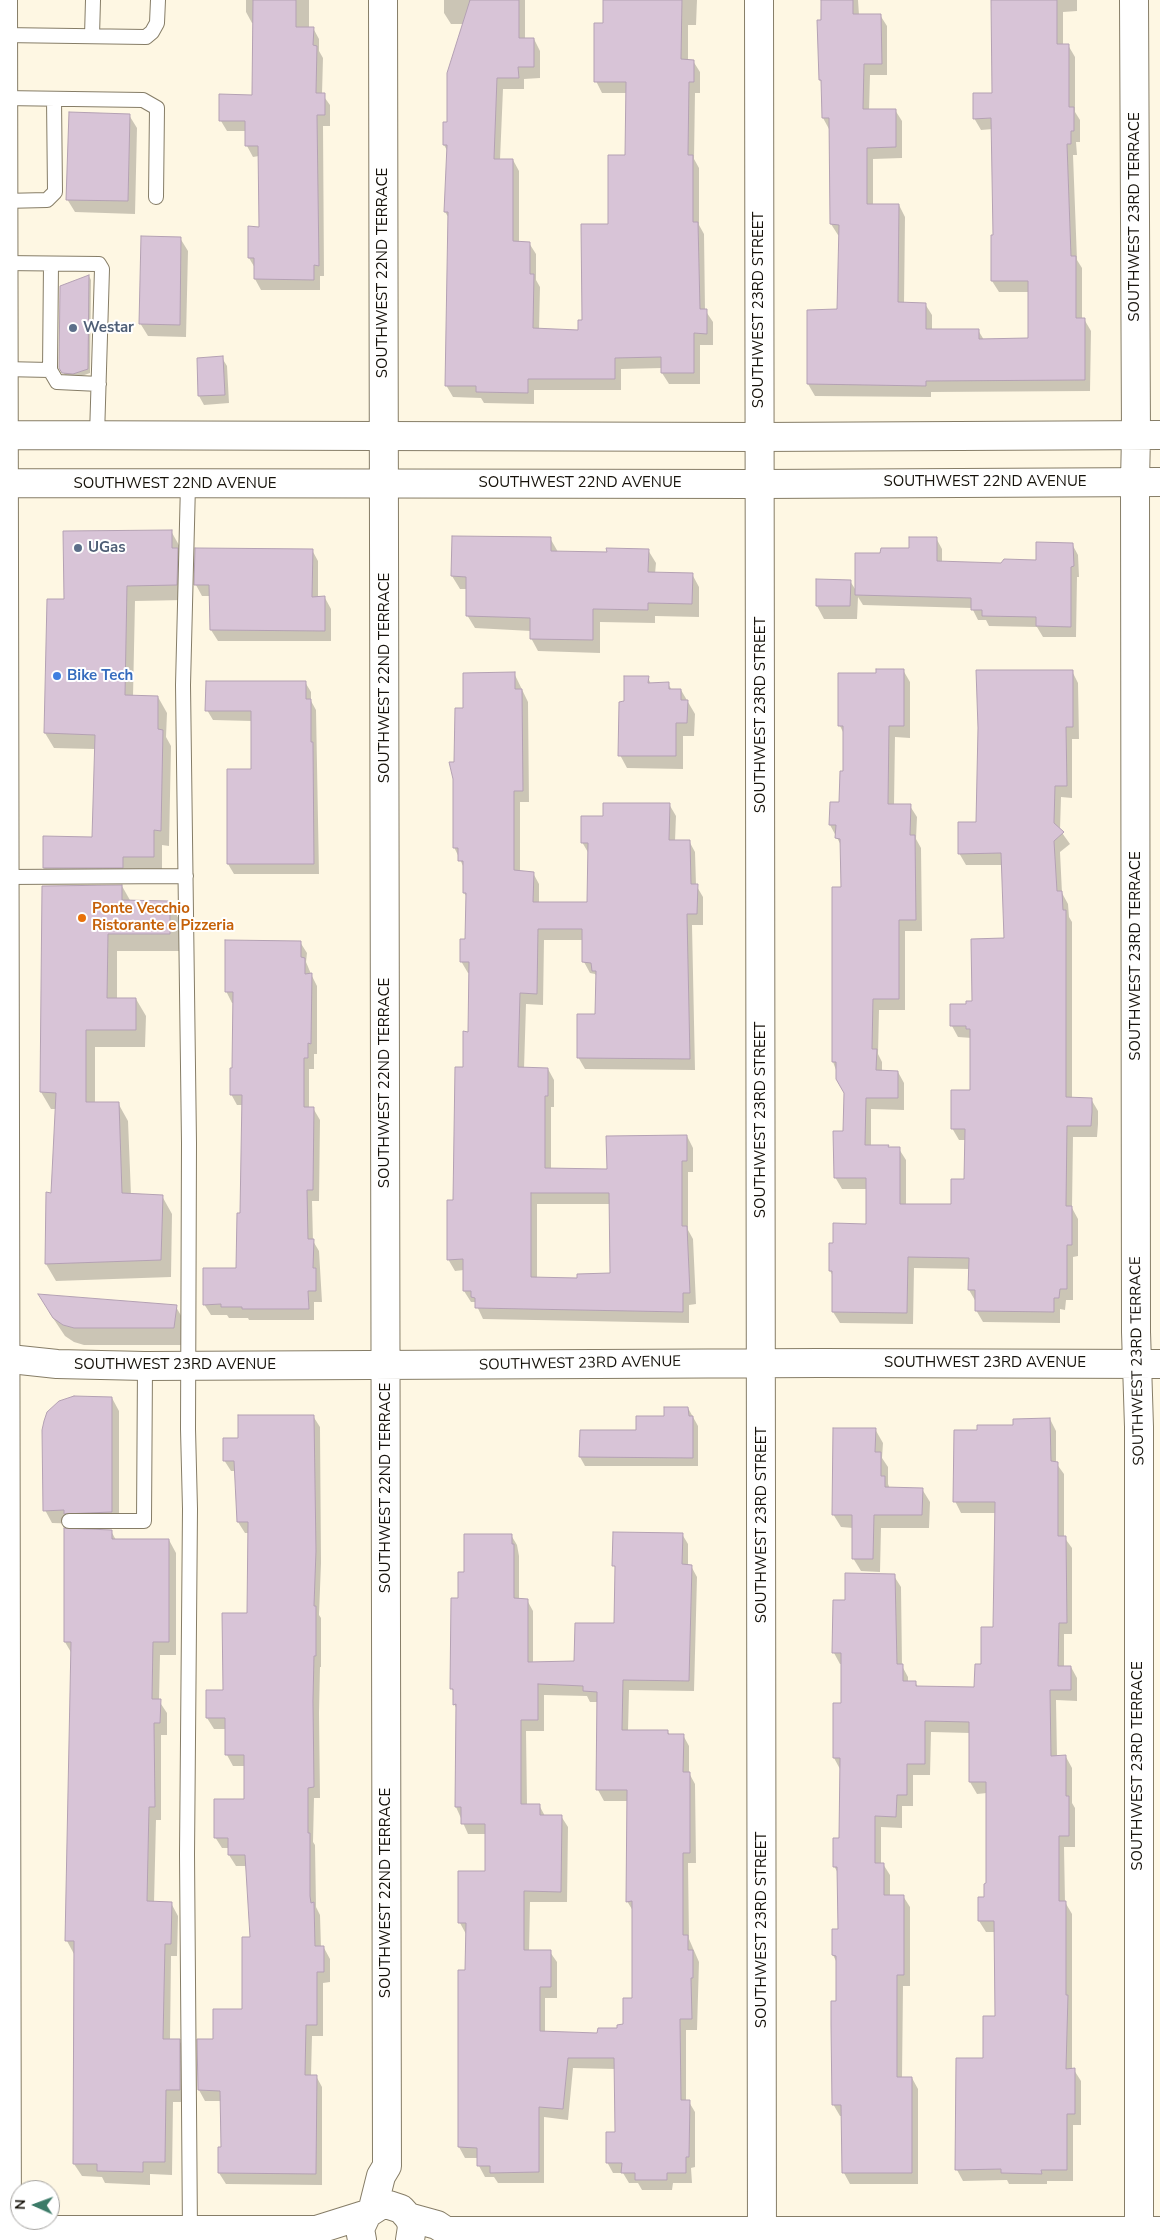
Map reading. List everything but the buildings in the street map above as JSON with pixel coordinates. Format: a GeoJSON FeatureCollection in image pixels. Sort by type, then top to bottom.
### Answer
{"type":"FeatureCollection","features":[{"type":"Feature","properties":{"kind":"street"},"geometry":{"type":"LineString","coordinates":[[3,0],[2,483],[4,877],[2,1358],[5,2233],[190,2235],[316,2230],[389,2205],[407,2222],[437,2225],[437,2236],[1146,2234]]}},
{"type":"Feature","properties":{"kind":"street","name":"SOUTHWEST 22ND TERRACE"},"geometry":{"type":"LineString","coordinates":[[362,2240],[360,2229],[370,2211],[381,2176],[387,2166],[383,0]]}},
{"type":"Feature","properties":{"kind":"street","name":"SOUTHWEST 23RD STREET"},"geometry":{"type":"LineString","coordinates":[[759,0],[758,437],[760,484],[762,1363],[762,2235]]}},
{"type":"Feature","properties":{"kind":"street","name":"SOUTHWEST 23RD TERRACE"},"geometry":{"type":"LineString","coordinates":[[1134,0],[1148,435],[1148,1364],[1139,1427],[1146,2234]]}},
{"type":"Feature","properties":{"kind":"street"},"geometry":{"type":"LineString","coordinates":[[2,435],[758,437],[1148,435]]}},
{"type":"Feature","properties":{"kind":"street","name":"SOUTHWEST 22ND AVENUE"},"geometry":{"type":"LineString","coordinates":[[2,483],[760,484],[1148,482]]}},
{"type":"Feature","properties":{"kind":"street","name":"SOUTHWEST 23RD AVENUE"},"geometry":{"type":"LineString","coordinates":[[2,1358],[57,1364],[145,1366],[762,1363],[1148,1364]]}},
{"type":"Feature","properties":{"kind":"street","name":"SOUTHWEST 22ND TERRACE"},"geometry":{"type":"LineString","coordinates":[[387,2166],[394,2177],[407,2222]]}},
{"type":"Feature","properties":{"kind":"street"},"geometry":{"type":"LineString","coordinates":[[316,2230],[345,2240]]}},
{"type":"Feature","properties":{"kind":"lane"},"geometry":{"type":"LineString","coordinates":[[92,36],[93,0]]}},
{"type":"Feature","properties":{"kind":"lane"},"geometry":{"type":"LineString","coordinates":[[3,36],[146,37],[152,32],[157,22],[158,0]]}},
{"type":"Feature","properties":{"kind":"lane"},"geometry":{"type":"LineString","coordinates":[[3,98],[143,100],[157,108],[156,197]]}},
{"type":"Feature","properties":{"kind":"lane"},"geometry":{"type":"LineString","coordinates":[[3,200],[47,200],[55,192],[54,99]]}},
{"type":"Feature","properties":{"kind":"lane"},"geometry":{"type":"LineString","coordinates":[[3,263],[99,264],[102,269],[97,436]]}},
{"type":"Feature","properties":{"kind":"lane"},"geometry":{"type":"LineString","coordinates":[[51,264],[50,370],[57,382],[99,384]]}},
{"type":"Feature","properties":{"kind":"lane"},"geometry":{"type":"LineString","coordinates":[[3,369],[50,370]]}},
{"type":"Feature","properties":{"kind":"lane"},"geometry":{"type":"LineString","coordinates":[[188,484],[183,685],[189,1143],[188,1366],[190,1519],[187,1864],[190,2235]]}},
{"type":"Feature","properties":{"kind":"lane"},"geometry":{"type":"LineString","coordinates":[[4,877],[186,876]]}},
{"type":"Feature","properties":{"kind":"lane"},"geometry":{"type":"LineString","coordinates":[[69,1521],[144,1521],[145,1366]]}},
{"type":"Feature","properties":{"kind":"place","name":"Westar"},"geometry":{"type":"Point","coordinates":[73,328]}},
{"type":"Feature","properties":{"kind":"place","name":"UGas"},"geometry":{"type":"Point","coordinates":[78,548]}},
{"type":"Feature","properties":{"kind":"place","name":"Bike Tech"},"geometry":{"type":"Point","coordinates":[57,676]}},
{"type":"Feature","properties":{"kind":"place","name":"Ponte Vecchio Ristorante e Pizzeria"},"geometry":{"type":"Point","coordinates":[82,918]}}]}
